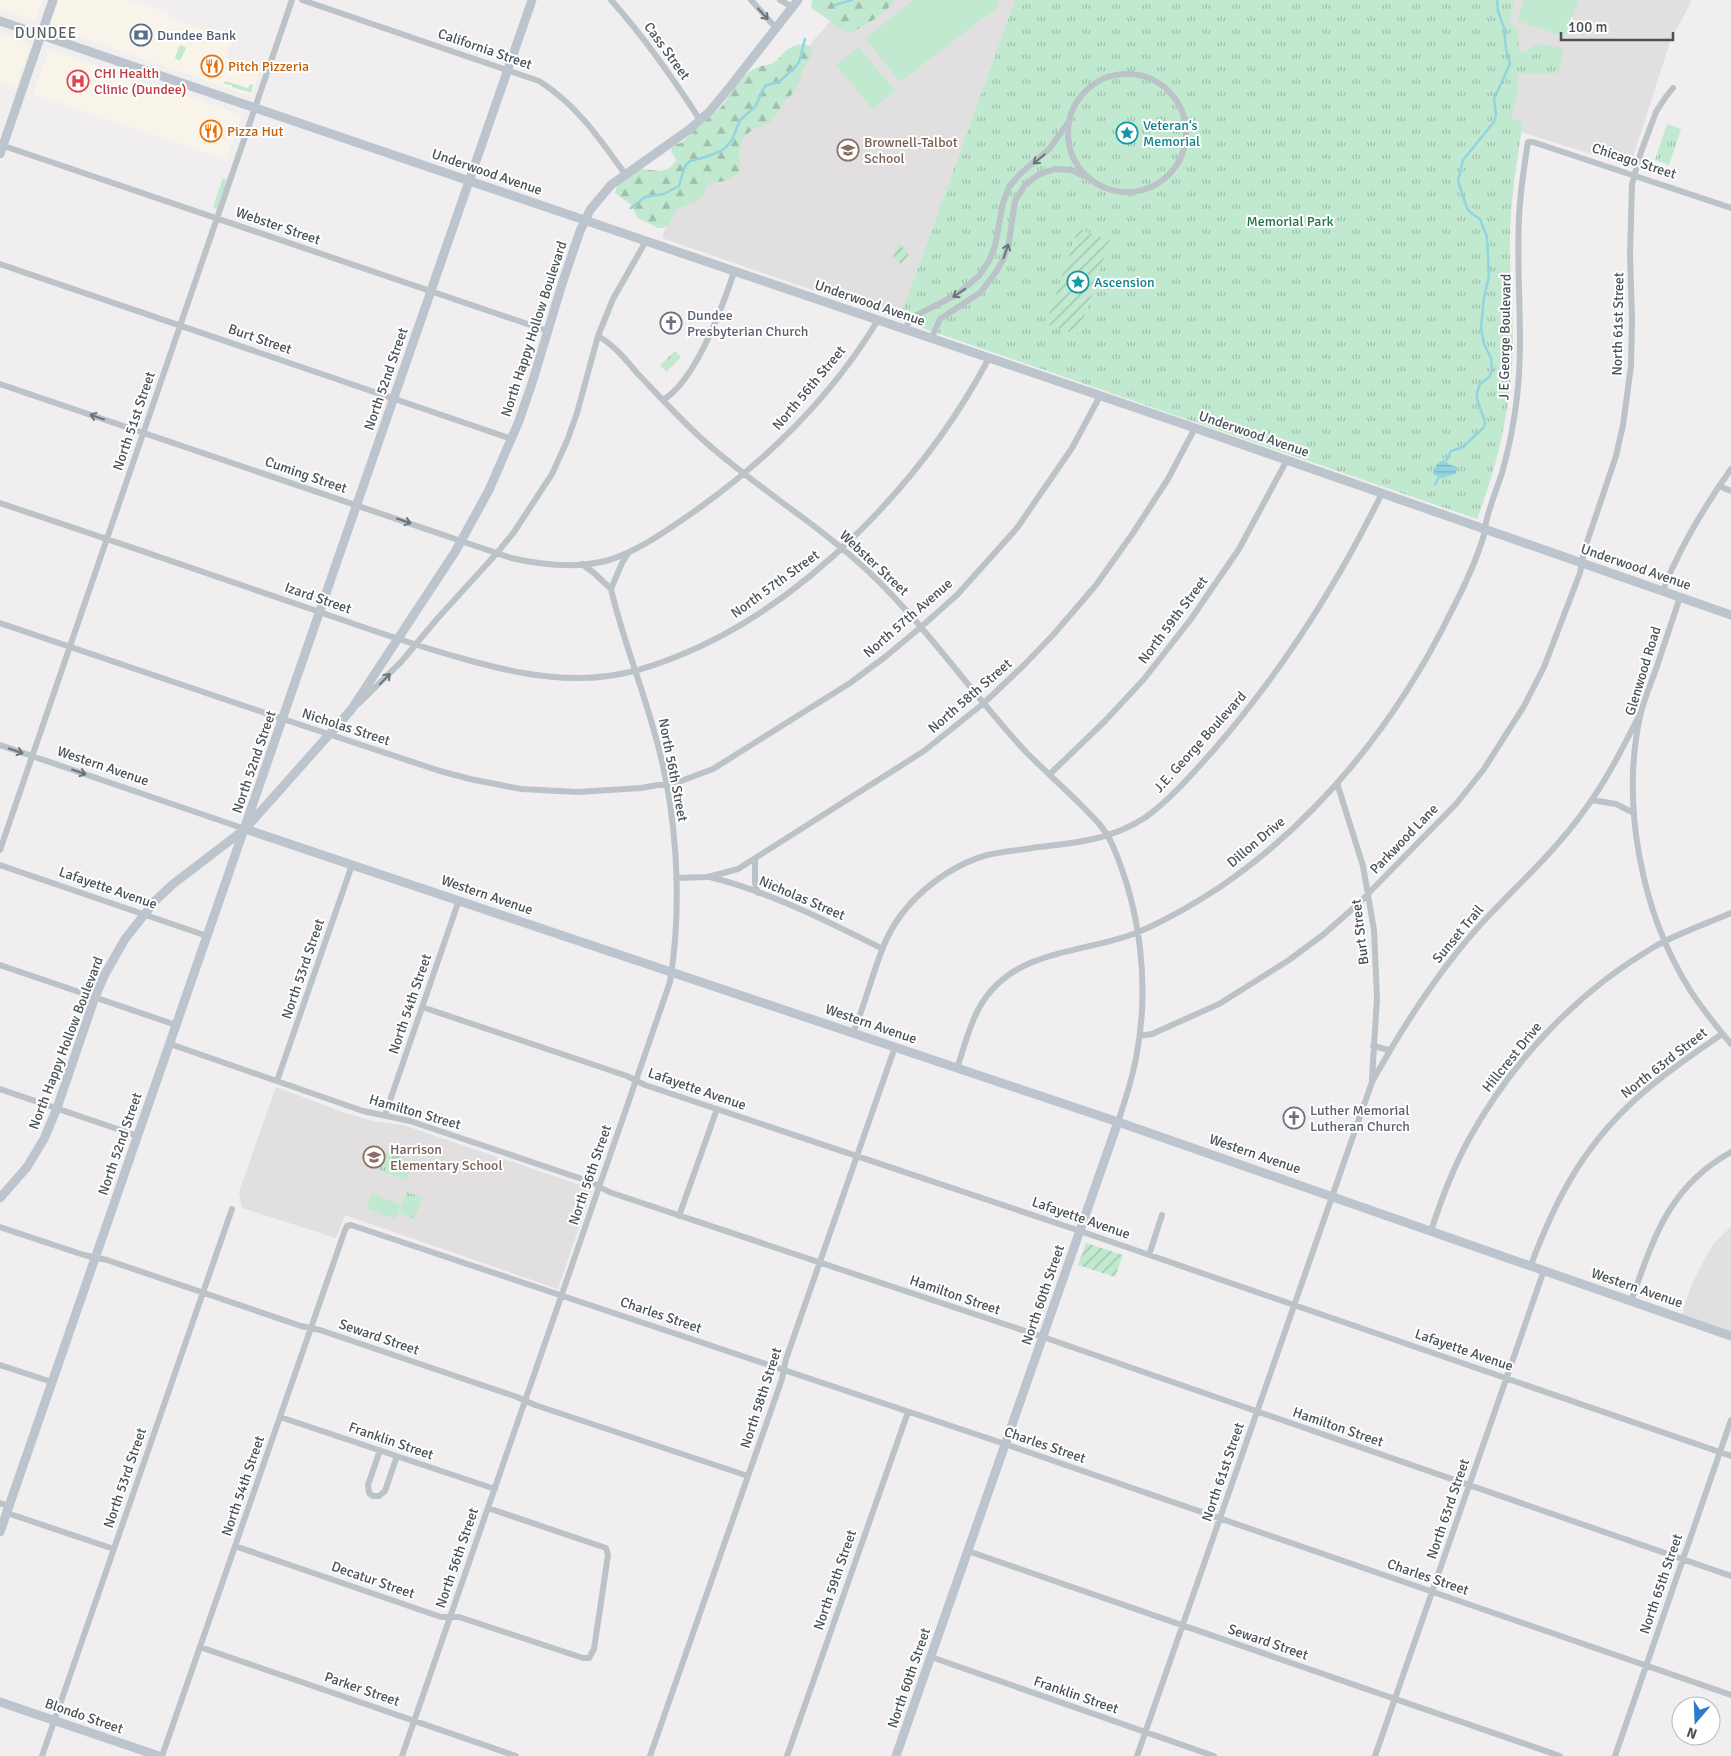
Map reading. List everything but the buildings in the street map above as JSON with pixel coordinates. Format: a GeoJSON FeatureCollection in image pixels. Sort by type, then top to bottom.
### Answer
{"type":"FeatureCollection","features":[{"type":"Feature","properties":{"kind":"street"},"geometry":{"type":"LineString","coordinates":[[1,148],[53,0]]}},
{"type":"Feature","properties":{"kind":"street","name":"North 51st Street"},"geometry":{"type":"LineString","coordinates":[[0,850],[292,0]]}},
{"type":"Feature","properties":{"kind":"street","name":"California Street"},"geometry":{"type":"LineString","coordinates":[[302,0],[539,81],[564,99],[591,127],[625,174]]}},
{"type":"Feature","properties":{"kind":"street","name":"North 52nd Street"},"geometry":{"type":"LineString","coordinates":[[0,1532],[5,1507],[96,1257],[532,0]]}},
{"type":"Feature","properties":{"kind":"street","name":"Cass Street"},"geometry":{"type":"LineString","coordinates":[[611,0],[660,60],[700,120]]}},
{"type":"Feature","properties":{"kind":"street"},"geometry":{"type":"LineString","coordinates":[[751,0],[776,28]]}},
{"type":"Feature","properties":{"kind":"street"},"geometry":{"type":"LineString","coordinates":[[780,0],[795,4]]}},
{"type":"Feature","properties":{"kind":"street","name":"North Happy Hollow Boulevard"},"geometry":{"type":"LineString","coordinates":[[351,710],[462,541],[489,490],[526,402],[562,284],[585,220],[598,199],[625,174],[682,135],[700,120],[729,88],[795,4]]}},
{"type":"Feature","properties":{"kind":"street","name":"Underwood Avenue"},"geometry":{"type":"LineString","coordinates":[[0,21],[1195,428],[1731,614]]}},
{"type":"Feature","properties":{"kind":"street"},"geometry":{"type":"LineString","coordinates":[[931,338],[940,319],[981,292],[996,272],[1004,258],[1009,242],[1015,201],[1025,185],[1038,175],[1054,169],[1071,170],[1087,177],[1102,187],[1120,192],[1140,191],[1158,183],[1169,175],[1182,153],[1186,134],[1182,114],[1170,94],[1159,84],[1141,76],[1122,74],[1103,79],[1086,90],[1074,105],[1067,133],[1071,154],[1077,166],[1087,177]]}},
{"type":"Feature","properties":{"kind":"street","name":"North 61st Street"},"geometry":{"type":"LineString","coordinates":[[1582,563],[1584,551],[1616,456],[1628,394],[1632,340],[1630,255],[1632,184],[1641,152],[1656,112],[1674,88]]}},
{"type":"Feature","properties":{"kind":"street"},"geometry":{"type":"LineString","coordinates":[[904,329],[907,322],[913,317],[956,295],[979,276],[996,246],[1003,203],[1010,187],[1019,175],[1050,148],[1069,121]]}},
{"type":"Feature","properties":{"kind":"street","name":"Chicago Street"},"geometry":{"type":"LineString","coordinates":[[1528,142],[1634,174],[1731,208]]}},
{"type":"Feature","properties":{"kind":"street","name":"J E George Boulevard"},"geometry":{"type":"LineString","coordinates":[[1485,529],[1508,451],[1517,395],[1520,344],[1518,220],[1528,142]]}},
{"type":"Feature","properties":{"kind":"street","name":"Webster Street"},"geometry":{"type":"LineString","coordinates":[[1,148],[217,218],[548,331]]}},
{"type":"Feature","properties":{"kind":"street","name":"North Happy Hollow Boulevard"},"geometry":{"type":"LineString","coordinates":[[0,1198],[36,1154],[51,1125],[95,997],[117,951],[144,914],[173,884],[245,830],[351,710],[381,683],[514,532],[552,474],[567,441],[598,336],[613,300],[646,241]]}},
{"type":"Feature","properties":{"kind":"street","name":"Burt Street"},"geometry":{"type":"LineString","coordinates":[[0,264],[512,439]]}},
{"type":"Feature","properties":{"kind":"street"},"geometry":{"type":"LineString","coordinates":[[663,400],[675,390],[696,360],[719,314],[734,272]]}},
{"type":"Feature","properties":{"kind":"street","name":"North 56th Street"},"geometry":{"type":"LineString","coordinates":[[608,560],[630,551],[672,526],[744,474],[780,441],[813,406],[842,371],[878,320]]}},
{"type":"Feature","properties":{"kind":"street","name":"Webster Street"},"geometry":{"type":"LineString","coordinates":[[598,336],[612,346],[702,439],[744,474],[842,548],[888,590],[1027,752],[1101,825],[1108,835]]}},
{"type":"Feature","properties":{"kind":"street","name":"North 57th Street"},"geometry":{"type":"LineString","coordinates":[[636,671],[697,648],[743,624],[793,590],[842,548],[887,501],[928,452],[958,409],[989,358]]}},
{"type":"Feature","properties":{"kind":"street","name":"Cuming Street"},"geometry":{"type":"LineString","coordinates":[[0,384],[497,553],[536,563],[564,565],[608,560]]}},
{"type":"Feature","properties":{"kind":"street","name":"North 57th Avenue"},"geometry":{"type":"LineString","coordinates":[[666,784],[702,774],[755,743],[850,683],[921,627],[962,588],[1017,528],[1072,448],[1100,396]]}},
{"type":"Feature","properties":{"kind":"street","name":"North 58th Street"},"geometry":{"type":"LineString","coordinates":[[676,878],[708,877],[738,869],[906,763],[984,703],[1053,635],[1096,584],[1150,509],[1195,428]]}},
{"type":"Feature","properties":{"kind":"street","name":"North 59th Street"},"geometry":{"type":"LineString","coordinates":[[1050,774],[1144,679],[1191,619],[1239,549],[1287,460]]}},
{"type":"Feature","properties":{"kind":"street"},"geometry":{"type":"LineString","coordinates":[[1662,590],[1685,541],[1731,469]]}},
{"type":"Feature","properties":{"kind":"street"},"geometry":{"type":"LineString","coordinates":[[1719,486],[1731,491]]}},
{"type":"Feature","properties":{"kind":"street","name":"J.E. George Boulevard"},"geometry":{"type":"LineString","coordinates":[[853,1033],[883,949],[903,913],[931,885],[959,867],[986,856],[1001,852],[1089,841],[1108,835],[1136,823],[1168,799],[1191,775],[1257,697],[1287,656],[1320,607],[1358,541],[1382,493]]}},
{"type":"Feature","properties":{"kind":"street","name":"Izard Street"},"geometry":{"type":"LineString","coordinates":[[0,503],[415,645],[502,670],[542,676],[583,678],[626,674],[636,671]]}},
{"type":"Feature","properties":{"kind":"street","name":"Dillon Drive"},"geometry":{"type":"LineString","coordinates":[[957,1068],[979,1008],[991,990],[1008,974],[1036,959],[1105,944],[1161,921],[1210,893],[1254,862],[1293,828],[1337,783],[1388,718],[1431,651],[1461,592],[1483,540],[1485,529]]}},
{"type":"Feature","properties":{"kind":"street","name":"North 56th Street"},"geometry":{"type":"LineString","coordinates":[[402,1756],[672,972],[676,922],[676,878],[666,784],[655,732],[611,589],[622,562],[630,551]]}},
{"type":"Feature","properties":{"kind":"street","name":"Parkwood Lane"},"geometry":{"type":"LineString","coordinates":[[1140,1036],[1152,1034],[1196,1015],[1242,990],[1289,960],[1324,934],[1368,893],[1456,804],[1498,748],[1524,706],[1544,667],[1580,573],[1582,563]]}},
{"type":"Feature","properties":{"kind":"street"},"geometry":{"type":"LineString","coordinates":[[582,564],[611,589]]}},
{"type":"Feature","properties":{"kind":"street","name":"Glenwood Road"},"geometry":{"type":"LineString","coordinates":[[1680,597],[1641,712],[1634,775],[1634,813],[1644,879],[1665,942],[1690,989],[1731,1044]]}},
{"type":"Feature","properties":{"kind":"street","name":"Nicholas Street"},"geometry":{"type":"LineString","coordinates":[[0,623],[440,772],[521,789],[563,792],[610,791],[666,784]]}},
{"type":"Feature","properties":{"kind":"street","name":"Sunset Trail"},"geometry":{"type":"LineString","coordinates":[[1332,1196],[1372,1082],[1389,1050],[1423,997],[1457,952],[1482,923],[1542,862],[1592,800],[1614,764],[1641,712]]}},
{"type":"Feature","properties":{"kind":"street","name":"Western Avenue"},"geometry":{"type":"LineString","coordinates":[[0,745],[245,830],[1118,1122],[1731,1336]]}},
{"type":"Feature","properties":{"kind":"street","name":"Burt Street"},"geometry":{"type":"LineString","coordinates":[[1337,783],[1363,866],[1374,930],[1378,998],[1372,1082]]}},
{"type":"Feature","properties":{"kind":"street"},"geometry":{"type":"LineString","coordinates":[[1592,800],[1616,804],[1634,813]]}},
{"type":"Feature","properties":{"kind":"street","name":"North 60th Street"},"geometry":{"type":"LineString","coordinates":[[896,1756],[1133,1075],[1140,1036],[1142,985],[1138,932],[1127,884],[1108,835]]}},
{"type":"Feature","properties":{"kind":"street"},"geometry":{"type":"LineString","coordinates":[[755,859],[754,883],[758,893]]}},
{"type":"Feature","properties":{"kind":"street","name":"Lafayette Avenue"},"geometry":{"type":"LineString","coordinates":[[0,865],[207,936]]}},
{"type":"Feature","properties":{"kind":"street","name":"North 53rd Street"},"geometry":{"type":"LineString","coordinates":[[277,1081],[352,865]]}},
{"type":"Feature","properties":{"kind":"street","name":"Nicholas Street"},"geometry":{"type":"LineString","coordinates":[[708,877],[758,893],[808,913],[883,949]]}},
{"type":"Feature","properties":{"kind":"street","name":"North 54th Street"},"geometry":{"type":"LineString","coordinates":[[385,1115],[459,900]]}},
{"type":"Feature","properties":{"kind":"street","name":"Hillcrest Drive"},"geometry":{"type":"LineString","coordinates":[[1431,1231],[1452,1174],[1468,1140],[1492,1100],[1542,1038],[1591,992],[1647,952],[1731,913]]}},
{"type":"Feature","properties":{"kind":"street"},"geometry":{"type":"LineString","coordinates":[[0,964],[176,1025]]}},
{"type":"Feature","properties":{"kind":"street","name":"Lafayette Avenue"},"geometry":{"type":"LineString","coordinates":[[422,1007],[1294,1304],[1731,1456]]}},
{"type":"Feature","properties":{"kind":"street","name":"North 63rd Street"},"geometry":{"type":"LineString","coordinates":[[1531,1265],[1547,1223],[1560,1196],[1579,1164],[1601,1135],[1646,1090],[1722,1034]]}},
{"type":"Feature","properties":{"kind":"street","name":"Hamilton Street"},"geometry":{"type":"LineString","coordinates":[[170,1044],[363,1111],[404,1119],[591,1182],[609,1192],[1043,1337],[1731,1576]]}},
{"type":"Feature","properties":{"kind":"street"},"geometry":{"type":"LineString","coordinates":[[1374,1046],[1389,1050]]}},
{"type":"Feature","properties":{"kind":"street","name":"North 58th Street"},"geometry":{"type":"LineString","coordinates":[[650,1756],[782,1379],[786,1359],[895,1047]]}},
{"type":"Feature","properties":{"kind":"street"},"geometry":{"type":"LineString","coordinates":[[0,1089],[138,1136]]}},
{"type":"Feature","properties":{"kind":"street"},"geometry":{"type":"LineString","coordinates":[[680,1216],[717,1109]]}},
{"type":"Feature","properties":{"kind":"street"},"geometry":{"type":"LineString","coordinates":[[1631,1301],[1659,1226],[1672,1204],[1709,1166],[1731,1152]]}},
{"type":"Feature","properties":{"kind":"street","name":"North 61st Street"},"geometry":{"type":"LineString","coordinates":[[1137,1756],[1332,1196]]}},
{"type":"Feature","properties":{"kind":"street","name":"North 53rd Street"},"geometry":{"type":"LineString","coordinates":[[42,1756],[232,1209]]}},
{"type":"Feature","properties":{"kind":"street"},"geometry":{"type":"LineString","coordinates":[[1149,1255],[1162,1215]]}},
{"type":"Feature","properties":{"kind":"street","name":"North 54th Street"},"geometry":{"type":"LineString","coordinates":[[161,1756],[310,1328],[345,1230],[349,1225]]}},
{"type":"Feature","properties":{"kind":"street","name":"Charles Street"},"geometry":{"type":"LineString","coordinates":[[349,1225],[1005,1444],[1731,1696]]}},
{"type":"Feature","properties":{"kind":"street","name":"Seward Street"},"geometry":{"type":"LineString","coordinates":[[0,1226],[310,1328],[748,1476]]}},
{"type":"Feature","properties":{"kind":"street","name":"North 63rd Street"},"geometry":{"type":"LineString","coordinates":[[1375,1756],[1544,1270]]}},
{"type":"Feature","properties":{"kind":"street"},"geometry":{"type":"LineString","coordinates":[[0,1364],[52,1382]]}},
{"type":"Feature","properties":{"kind":"street","name":"North 59th Street"},"geometry":{"type":"LineString","coordinates":[[787,1756],[908,1412]]}},
{"type":"Feature","properties":{"kind":"street","name":"Franklin Street"},"geometry":{"type":"LineString","coordinates":[[280,1417],[494,1489]]}},
{"type":"Feature","properties":{"kind":"street","name":"North 65th Street"},"geometry":{"type":"LineString","coordinates":[[1614,1756],[1731,1420]]}},
{"type":"Feature","properties":{"kind":"street"},"geometry":{"type":"LineString","coordinates":[[380,1450],[368,1486],[369,1493],[373,1496],[379,1496],[385,1491],[397,1456]]}},
{"type":"Feature","properties":{"kind":"street"},"geometry":{"type":"LineString","coordinates":[[5,1507],[114,1549]]}},
{"type":"Feature","properties":{"kind":"street","name":"Decatur Street"},"geometry":{"type":"LineString","coordinates":[[235,1546],[441,1617],[459,1617],[584,1658],[590,1658],[594,1649],[608,1555],[606,1548],[488,1508]]}},
{"type":"Feature","properties":{"kind":"street","name":"Seward Street"},"geometry":{"type":"LineString","coordinates":[[968,1551],[1560,1756]]}},
{"type":"Feature","properties":{"kind":"street","name":"Parker Street"},"geometry":{"type":"LineString","coordinates":[[200,1647],[516,1756]]}},
{"type":"Feature","properties":{"kind":"street","name":"Franklin Street"},"geometry":{"type":"LineString","coordinates":[[931,1657],[1214,1756]]}},
{"type":"Feature","properties":{"kind":"street","name":"Blondo Street"},"geometry":{"type":"LineString","coordinates":[[0,1702],[161,1756]]}},
{"type":"Feature","properties":{"kind":"shaded area"},"geometry":{"type":"Polygon","coordinates":[[[0,0],[43,0],[36,21],[0,9],[0,0]]]}},
{"type":"Feature","properties":{"kind":"shaded area"},"geometry":{"type":"Polygon","coordinates":[[[59,0],[129,0],[169,13],[168,17],[212,33],[214,29],[234,36],[226,58],[260,70],[251,96],[50,27],[59,0]]]}},
{"type":"Feature","properties":{"kind":"shaded area","name":"Brownell-Talbot School"},"geometry":{"type":"Polygon","coordinates":[[[886,0],[1015,0],[899,320],[662,238],[674,205],[792,80],[813,41],[833,18],[886,0]]]}},
{"type":"Feature","properties":{"kind":"shaded area"},"geometry":{"type":"Polygon","coordinates":[[[1514,0],[1692,0],[1670,42],[1630,166],[1521,132],[1523,122],[1511,116],[1510,24],[1514,0]]]}},
{"type":"Feature","properties":{"kind":"shaded area"},"geometry":{"type":"Polygon","coordinates":[[[0,33],[31,44],[16,88],[0,82],[0,33]]]}},
{"type":"Feature","properties":{"kind":"shaded area"},"geometry":{"type":"Polygon","coordinates":[[[49,49],[242,115],[227,160],[33,94],[49,49]]]}},
{"type":"Feature","properties":{"kind":"shaded area","name":"Harrison Elementary School"},"geometry":{"type":"Polygon","coordinates":[[[276,1087],[345,1113],[373,1121],[403,1125],[592,1189],[558,1289],[345,1215],[336,1238],[242,1208],[239,1192],[276,1087]]]}},
{"type":"Feature","properties":{"kind":"shaded area"},"geometry":{"type":"Polygon","coordinates":[[[1731,1227],[1731,1331],[1682,1314],[1692,1283],[1713,1244],[1731,1227]]]}},
{"type":"Feature","properties":{"kind":"green space"},"geometry":{"type":"Polygon","coordinates":[[[812,0],[895,0],[874,19],[850,33],[839,29],[811,8],[812,0]]]}},
{"type":"Feature","properties":{"kind":"green space"},"geometry":{"type":"Polygon","coordinates":[[[914,0],[997,0],[1000,5],[900,82],[865,38],[914,0]]]}},
{"type":"Feature","properties":{"kind":"green space","name":"Memorial Park"},"geometry":{"type":"Polygon","coordinates":[[[1015,0],[1514,0],[1510,23],[1518,30],[1519,52],[1524,52],[1535,44],[1563,48],[1559,73],[1518,73],[1517,97],[1511,116],[1523,122],[1515,178],[1510,235],[1513,341],[1510,387],[1498,454],[1477,519],[899,320],[1015,0]]]}},
{"type":"Feature","properties":{"kind":"green space"},"geometry":{"type":"Polygon","coordinates":[[[1524,0],[1578,0],[1565,37],[1517,21],[1524,0]]]}},
{"type":"Feature","properties":{"kind":"green space"},"geometry":{"type":"Polygon","coordinates":[[[802,44],[810,46],[812,50],[811,56],[802,72],[801,79],[774,118],[768,124],[754,129],[747,134],[742,141],[739,150],[740,169],[738,174],[725,181],[709,183],[703,195],[697,201],[677,209],[669,224],[663,228],[658,228],[638,218],[631,205],[615,193],[622,181],[640,168],[661,171],[673,165],[676,160],[671,151],[673,145],[681,143],[721,107],[734,86],[741,79],[755,68],[773,63],[791,47],[802,44]]]}},
{"type":"Feature","properties":{"kind":"green space"},"geometry":{"type":"Polygon","coordinates":[[[182,45],[186,48],[180,61],[175,58],[179,47],[182,45]]]}},
{"type":"Feature","properties":{"kind":"green space"},"geometry":{"type":"Polygon","coordinates":[[[859,47],[895,91],[872,109],[836,65],[859,47]]]}},
{"type":"Feature","properties":{"kind":"green space"},"geometry":{"type":"Polygon","coordinates":[[[225,81],[248,88],[250,84],[253,85],[251,93],[232,87],[232,85],[224,84],[225,81]]]}},
{"type":"Feature","properties":{"kind":"green space"},"geometry":{"type":"Polygon","coordinates":[[[1667,124],[1681,129],[1669,165],[1655,160],[1667,124]]]}},
{"type":"Feature","properties":{"kind":"green space"},"geometry":{"type":"Polygon","coordinates":[[[223,178],[227,180],[217,209],[213,207],[223,178]]]}},
{"type":"Feature","properties":{"kind":"green space"},"geometry":{"type":"Polygon","coordinates":[[[1078,229],[1110,240],[1078,335],[1046,324],[1078,229]]]}},
{"type":"Feature","properties":{"kind":"green space"},"geometry":{"type":"Polygon","coordinates":[[[899,243],[909,255],[901,264],[893,257],[899,243]]]}},
{"type":"Feature","properties":{"kind":"green space"},"geometry":{"type":"Polygon","coordinates":[[[675,351],[681,357],[666,372],[660,365],[675,351]]]}},
{"type":"Feature","properties":{"kind":"green space"},"geometry":{"type":"Polygon","coordinates":[[[386,1151],[413,1162],[406,1180],[378,1169],[386,1151]]]}},
{"type":"Feature","properties":{"kind":"green space"},"geometry":{"type":"Polygon","coordinates":[[[407,1192],[423,1198],[414,1219],[399,1213],[407,1192]]]}},
{"type":"Feature","properties":{"kind":"green space"},"geometry":{"type":"Polygon","coordinates":[[[372,1193],[401,1205],[395,1219],[367,1208],[372,1193]]]}},
{"type":"Feature","properties":{"kind":"green space"},"geometry":{"type":"Polygon","coordinates":[[[1086,1243],[1123,1255],[1115,1277],[1078,1265],[1086,1243]]]}},
{"type":"Feature","properties":{"kind":"water"},"geometry":{"type":"Polygon","coordinates":[[[1443,460],[1458,468],[1455,474],[1442,478],[1433,474],[1437,464],[1443,460]]]}},
{"type":"Feature","properties":{"kind":"waterway"},"geometry":{"type":"LineString","coordinates":[[835,5],[852,0]]}},
{"type":"Feature","properties":{"kind":"waterway"},"geometry":{"type":"LineString","coordinates":[[1446,461],[1451,451],[1463,447],[1483,428],[1485,424],[1477,393],[1480,384],[1489,377],[1492,371],[1491,358],[1484,344],[1481,328],[1484,298],[1489,276],[1487,237],[1480,219],[1467,208],[1458,181],[1463,160],[1494,122],[1496,115],[1494,99],[1510,64],[1497,0]]}},
{"type":"Feature","properties":{"kind":"waterway"},"geometry":{"type":"LineString","coordinates":[[631,208],[645,197],[664,194],[679,186],[685,166],[690,161],[706,157],[726,147],[732,140],[740,120],[755,107],[765,86],[780,81],[799,62],[805,39]]}},
{"type":"Feature","properties":{"kind":"waterway"},"geometry":{"type":"LineString","coordinates":[[1435,484],[1439,477]]}},
{"type":"Feature","properties":{"kind":"place","name":"Dundee Bank"},"geometry":{"type":"Point","coordinates":[141,35]}},
{"type":"Feature","properties":{"kind":"place","name":"Pitch Pizzeria"},"geometry":{"type":"Point","coordinates":[212,66]}},
{"type":"Feature","properties":{"kind":"place","name":"CHI Health Clinic (Dundee)"},"geometry":{"type":"Point","coordinates":[78,81]}},
{"type":"Feature","properties":{"kind":"place","name":"Pizza Hut"},"geometry":{"type":"Point","coordinates":[211,131]}},
{"type":"Feature","properties":{"kind":"place","name":"Veteranʻs Memorial"},"geometry":{"type":"Point","coordinates":[1127,133]}},
{"type":"Feature","properties":{"kind":"place","name":"Brownell-Talbot School"},"geometry":{"type":"Point","coordinates":[848,150]}},
{"type":"Feature","properties":{"kind":"place","name":"Ascension"},"geometry":{"type":"Point","coordinates":[1078,282]}},
{"type":"Feature","properties":{"kind":"place","name":"Dundee Presbyterian Church"},"geometry":{"type":"Point","coordinates":[671,323]}},
{"type":"Feature","properties":{"kind":"place","name":"Luther Memorial Lutheran Church"},"geometry":{"type":"Point","coordinates":[1294,1118]}},
{"type":"Feature","properties":{"kind":"place","name":"Harrison Elementary School"},"geometry":{"type":"Point","coordinates":[374,1157]}},
{"type":"Feature","properties":{"kind":"district","name":"DUNDEE"},"geometry":{"type":"Point","coordinates":[46,33]}}]}
